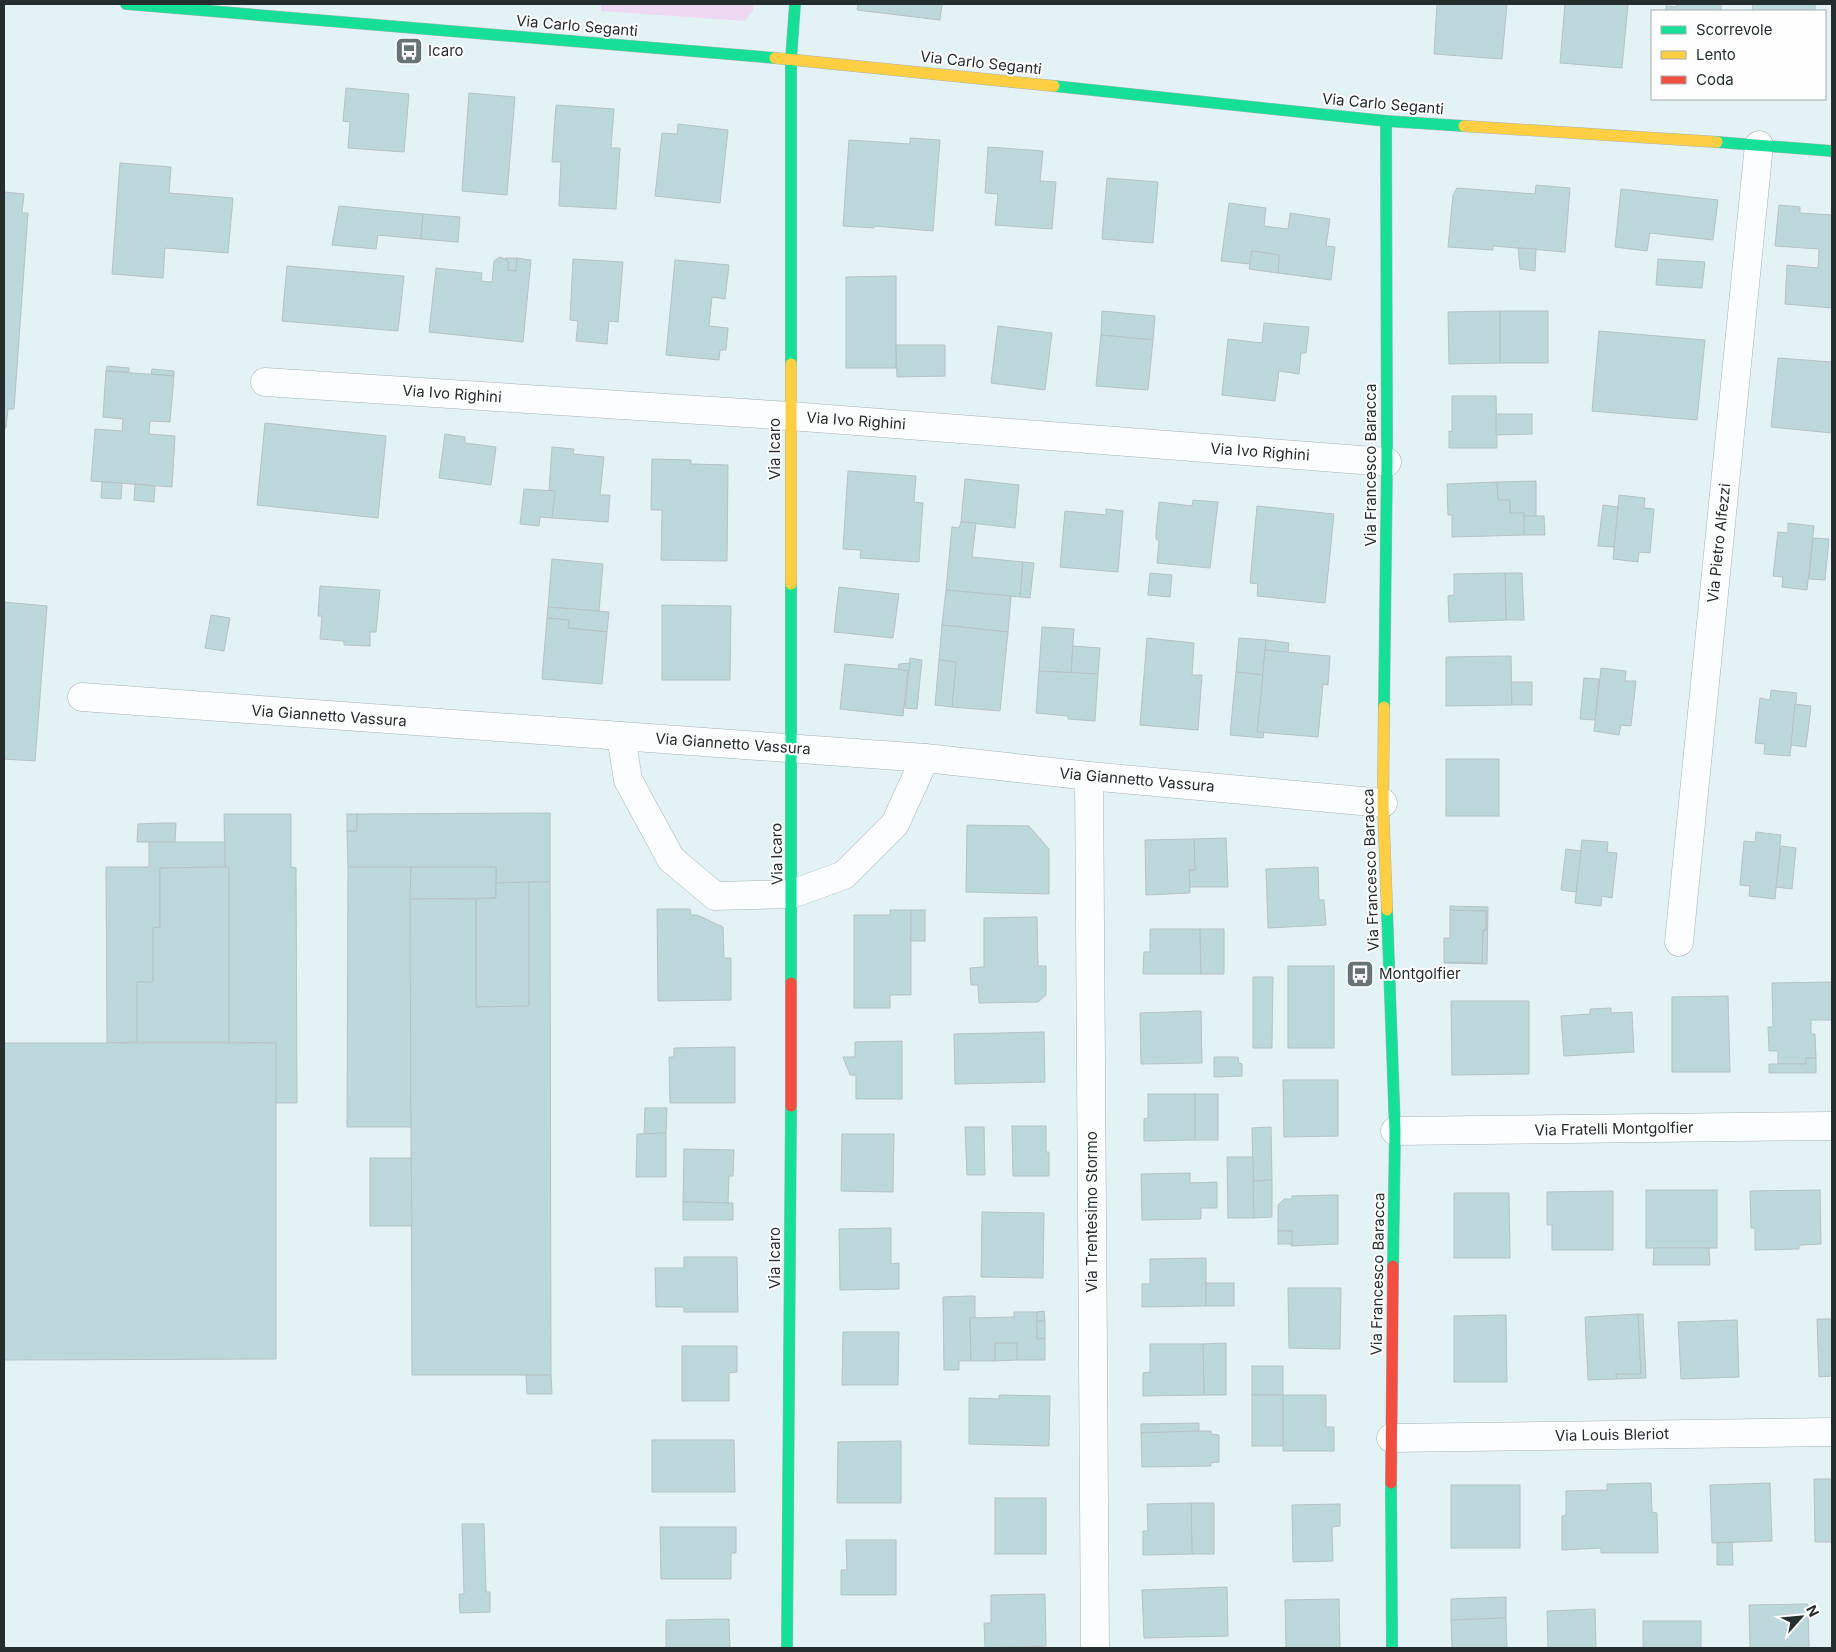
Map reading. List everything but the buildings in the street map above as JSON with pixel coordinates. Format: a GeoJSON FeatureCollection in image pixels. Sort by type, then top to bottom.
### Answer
{"type":"FeatureCollection","features":[{"type":"Feature","properties":{"kind":"street","name":"Via Carlo Seganti"},"geometry":{"type":"LineString","coordinates":[[126,4],[238,9],[791,59],[1386,121],[1759,144],[1832,152]]}},
{"type":"Feature","properties":{"kind":"street","name":"Via Icaro"},"geometry":{"type":"LineString","coordinates":[[788,1648],[792,894],[791,59],[795,4]]}},
{"type":"Feature","properties":{"kind":"street","name":"Via Francesco Baracca"},"geometry":{"type":"LineString","coordinates":[[1386,121],[1387,462],[1383,803],[1395,1131],[1391,1438],[1392,1648]]}},
{"type":"Feature","properties":{"kind":"street","name":"Via Pietro Alfezzi"},"geometry":{"type":"LineString","coordinates":[[1679,942],[1759,144]]}},
{"type":"Feature","properties":{"kind":"street","name":"Via Ivo Righini"},"geometry":{"type":"LineString","coordinates":[[265,382],[790,416],[1387,462]]}},
{"type":"Feature","properties":{"kind":"street","name":"Via Giannetto Vassura"},"geometry":{"type":"LineString","coordinates":[[82,697],[925,758],[1090,776],[1383,803]]}},
{"type":"Feature","properties":{"kind":"street"},"geometry":{"type":"LineString","coordinates":[[621,736],[628,780],[671,859],[715,896],[792,894],[844,875],[895,824],[925,758]]}},
{"type":"Feature","properties":{"kind":"street","name":"Via Trentesimo Stormo"},"geometry":{"type":"LineString","coordinates":[[1090,776],[1095,1648]]}},
{"type":"Feature","properties":{"kind":"street","name":"Via Fratelli Montgolfier"},"geometry":{"type":"LineString","coordinates":[[1395,1131],[1832,1126]]}},
{"type":"Feature","properties":{"kind":"street","name":"Via Louis Bleriot"},"geometry":{"type":"LineString","coordinates":[[1391,1438],[1832,1432]]}},
{"type":"Feature","properties":{"kind":"shaded area"},"geometry":{"type":"Polygon","coordinates":[[[601,4],[754,4],[753,11],[745,21],[601,11],[601,4]]]}},
{"type":"Feature","properties":{"kind":"traffic: fast"},"geometry":{"type":"LineString","coordinates":[[126,4],[775,58]]}},
{"type":"Feature","properties":{"kind":"traffic: fast"},"geometry":{"type":"LineString","coordinates":[[791,364],[791,59],[795,4]]}},
{"type":"Feature","properties":{"kind":"traffic: fast"},"geometry":{"type":"LineString","coordinates":[[1054,86],[1386,121],[1464,126]]}},
{"type":"Feature","properties":{"kind":"traffic: fast"},"geometry":{"type":"LineString","coordinates":[[1384,707],[1387,462],[1386,121]]}},
{"type":"Feature","properties":{"kind":"traffic: fast"},"geometry":{"type":"LineString","coordinates":[[1717,142],[1832,151]]}},
{"type":"Feature","properties":{"kind":"traffic: fast"},"geometry":{"type":"LineString","coordinates":[[791,584],[791,983]]}},
{"type":"Feature","properties":{"kind":"traffic: fast"},"geometry":{"type":"LineString","coordinates":[[1387,910],[1395,1131],[1393,1266]]}},
{"type":"Feature","properties":{"kind":"traffic: fast"},"geometry":{"type":"LineString","coordinates":[[787,1648],[791,1106]]}},
{"type":"Feature","properties":{"kind":"traffic: fast"},"geometry":{"type":"LineString","coordinates":[[1391,1483],[1392,1648]]}},
{"type":"Feature","properties":{"kind":"traffic: slow"},"geometry":{"type":"LineString","coordinates":[[775,58],[1054,86]]}},
{"type":"Feature","properties":{"kind":"traffic: slow"},"geometry":{"type":"LineString","coordinates":[[1464,126],[1717,142]]}},
{"type":"Feature","properties":{"kind":"traffic: slow"},"geometry":{"type":"LineString","coordinates":[[791,364],[791,584]]}},
{"type":"Feature","properties":{"kind":"traffic: slow"},"geometry":{"type":"LineString","coordinates":[[1384,707],[1383,803],[1387,910]]}},
{"type":"Feature","properties":{"kind":"traffic: jam"},"geometry":{"type":"LineString","coordinates":[[791,983],[791,1106]]}},
{"type":"Feature","properties":{"kind":"traffic: jam"},"geometry":{"type":"LineString","coordinates":[[1391,1483],[1393,1266]]}},
{"type":"Feature","properties":{"kind":"place","name":"Icaro"},"geometry":{"type":"Point","coordinates":[409,51]}},
{"type":"Feature","properties":{"kind":"place","name":"Montgolfier"},"geometry":{"type":"Point","coordinates":[1360,974]}}]}
